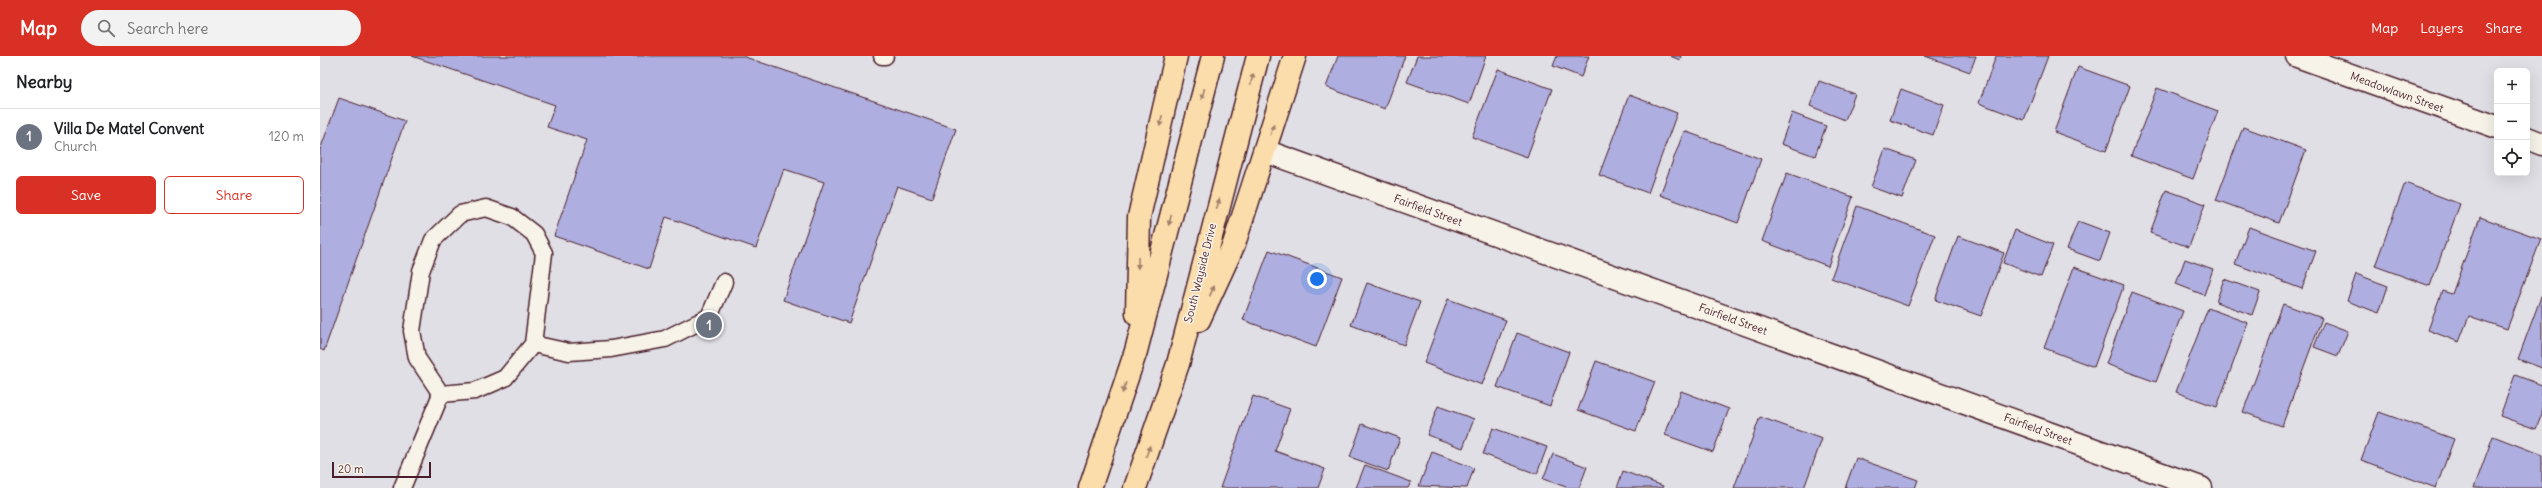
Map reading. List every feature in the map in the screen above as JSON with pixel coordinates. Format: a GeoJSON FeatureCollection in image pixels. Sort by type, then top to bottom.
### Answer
{"type":"FeatureCollection","features":[{"type":"Feature","properties":{"kind":"main road"},"geometry":{"type":"LineString","coordinates":[[1136,351],[1139,217],[1176,56]]}},
{"type":"Feature","properties":{"kind":"main road"},"geometry":{"type":"LineString","coordinates":[[1090,488],[1136,351],[1213,56]]}},
{"type":"Feature","properties":{"kind":"main road","name":"South Wayside Drive"},"geometry":{"type":"LineString","coordinates":[[1135,488],[1178,364],[1258,56]]}},
{"type":"Feature","properties":{"kind":"main road"},"geometry":{"type":"LineString","coordinates":[[1178,364],[1234,244],[1295,56]]}},
{"type":"Feature","properties":{"kind":"street","name":"Meadowlawn Street"},"geometry":{"type":"LineString","coordinates":[[2297,56],[2494,127]]}},
{"type":"Feature","properties":{"kind":"street"},"geometry":{"type":"LineString","coordinates":[[2530,139],[2542,144]]}},
{"type":"Feature","properties":{"kind":"street","name":"Fairfield Street"},"geometry":{"type":"LineString","coordinates":[[1265,151],[2202,488]]}},
{"type":"Feature","properties":{"kind":"lane"},"geometry":{"type":"LineString","coordinates":[[486,208],[512,217],[534,234],[544,254],[533,344],[505,378],[475,391],[441,394],[417,358],[412,332],[420,271],[432,240],[460,214],[486,208]]}},
{"type":"Feature","properties":{"kind":"lane"},"geometry":{"type":"LineString","coordinates":[[533,344],[569,352],[611,349],[665,339],[709,317],[724,282]]}},
{"type":"Feature","properties":{"kind":"lane"},"geometry":{"type":"LineString","coordinates":[[402,488],[441,394]]}},
{"type":"Feature","properties":{"kind":"building"},"geometry":{"type":"Polygon","coordinates":[[[412,56],[742,56],[956,129],[932,198],[897,186],[849,323],[783,300],[824,182],[784,169],[756,248],[666,217],[649,269],[554,236],[587,140],[547,127],[555,105],[412,56]]]}},
{"type":"Feature","properties":{"kind":"building"},"geometry":{"type":"Polygon","coordinates":[[[1338,56],[1405,56],[1385,109],[1326,87],[1338,56]]]}},
{"type":"Feature","properties":{"kind":"building"},"geometry":{"type":"Polygon","coordinates":[[[1417,56],[1486,56],[1469,104],[1407,82],[1417,56]]]}},
{"type":"Feature","properties":{"kind":"building"},"geometry":{"type":"Polygon","coordinates":[[[1557,56],[1589,56],[1581,77],[1553,66],[1557,56]]]}},
{"type":"Feature","properties":{"kind":"building"},"geometry":{"type":"Polygon","coordinates":[[[1670,56],[1681,56],[1680,60],[1670,56]]]}},
{"type":"Feature","properties":{"kind":"building"},"geometry":{"type":"Polygon","coordinates":[[[1925,56],[1976,56],[1970,72],[1925,56]]]}},
{"type":"Feature","properties":{"kind":"building"},"geometry":{"type":"Polygon","coordinates":[[[1996,56],[2048,56],[2024,120],[1979,103],[1996,56]]]}},
{"type":"Feature","properties":{"kind":"building"},"geometry":{"type":"Polygon","coordinates":[[[2078,67],[2130,86],[2106,151],[2054,132],[2078,67]]]}},
{"type":"Feature","properties":{"kind":"building"},"geometry":{"type":"Polygon","coordinates":[[[1498,69],[1552,89],[1527,157],[1472,137],[1498,69]]]}},
{"type":"Feature","properties":{"kind":"building"},"geometry":{"type":"Polygon","coordinates":[[[1819,81],[1855,94],[1845,120],[1810,106],[1819,81]]]}},
{"type":"Feature","properties":{"kind":"building"},"geometry":{"type":"Polygon","coordinates":[[[2157,88],[2218,111],[2193,179],[2131,156],[2157,88]]]}},
{"type":"Feature","properties":{"kind":"building"},"geometry":{"type":"Polygon","coordinates":[[[1901,89],[1944,105],[1933,135],[1890,120],[1901,89]]]}},
{"type":"Feature","properties":{"kind":"building"},"geometry":{"type":"Polygon","coordinates":[[[1629,95],[1677,113],[1648,193],[1599,175],[1629,95]]]}},
{"type":"Feature","properties":{"kind":"building"},"geometry":{"type":"Polygon","coordinates":[[[339,98],[405,121],[324,351],[320,349],[320,150],[339,98]]]}},
{"type":"Feature","properties":{"kind":"building"},"geometry":{"type":"Polygon","coordinates":[[[1792,113],[1826,126],[1815,156],[1781,144],[1792,113]]]}},
{"type":"Feature","properties":{"kind":"building"},"geometry":{"type":"Polygon","coordinates":[[[2243,127],[2306,150],[2279,223],[2216,200],[2243,127]]]}},
{"type":"Feature","properties":{"kind":"building"},"geometry":{"type":"Polygon","coordinates":[[[1684,131],[1761,159],[1738,223],[1660,195],[1684,131]]]}},
{"type":"Feature","properties":{"kind":"building"},"geometry":{"type":"Polygon","coordinates":[[[1885,149],[1916,160],[1902,198],[1871,187],[1885,149]]]}},
{"type":"Feature","properties":{"kind":"building"},"geometry":{"type":"Polygon","coordinates":[[[1787,173],[1853,197],[1828,266],[1762,241],[1787,173]]]}},
{"type":"Feature","properties":{"kind":"building"},"geometry":{"type":"Polygon","coordinates":[[[2405,183],[2460,204],[2430,286],[2375,266],[2405,183]]]}},
{"type":"Feature","properties":{"kind":"building"},"geometry":{"type":"Polygon","coordinates":[[[2166,190],[2205,204],[2189,247],[2150,233],[2166,190]]]}},
{"type":"Feature","properties":{"kind":"building"},"geometry":{"type":"Polygon","coordinates":[[[1857,206],[1935,235],[1908,306],[1831,278],[1857,206]]]}},
{"type":"Feature","properties":{"kind":"building"},"geometry":{"type":"Polygon","coordinates":[[[2480,217],[2541,239],[2507,329],[2469,316],[2459,342],[2428,330],[2442,291],[2452,294],[2480,217]]]}},
{"type":"Feature","properties":{"kind":"building"},"geometry":{"type":"Polygon","coordinates":[[[2078,221],[2110,233],[2100,261],[2067,249],[2078,221]]]}},
{"type":"Feature","properties":{"kind":"building"},"geometry":{"type":"Polygon","coordinates":[[[2249,227],[2316,251],[2302,289],[2235,264],[2249,227]]]}},
{"type":"Feature","properties":{"kind":"building"},"geometry":{"type":"Polygon","coordinates":[[[2015,230],[2053,245],[2041,277],[2003,263],[2015,230]]]}},
{"type":"Feature","properties":{"kind":"building"},"geometry":{"type":"Polygon","coordinates":[[[1958,236],[2004,253],[1981,316],[1935,300],[1958,236]]]}},
{"type":"Feature","properties":{"kind":"building"},"geometry":{"type":"Polygon","coordinates":[[[1269,250],[1342,277],[1316,347],[1243,320],[1269,250]]]}},
{"type":"Feature","properties":{"kind":"building"},"geometry":{"type":"Polygon","coordinates":[[[2185,259],[2213,269],[2204,295],[2176,284],[2185,259]]]}},
{"type":"Feature","properties":{"kind":"building"},"geometry":{"type":"Polygon","coordinates":[[[2074,267],[2124,285],[2094,367],[2044,348],[2074,267]]]}},
{"type":"Feature","properties":{"kind":"building"},"geometry":{"type":"Polygon","coordinates":[[[2356,274],[2388,286],[2379,313],[2347,301],[2356,274]]]}},
{"type":"Feature","properties":{"kind":"building"},"geometry":{"type":"Polygon","coordinates":[[[2224,279],[2260,292],[2252,315],[2216,302],[2224,279]]]}},
{"type":"Feature","properties":{"kind":"building"},"geometry":{"type":"Polygon","coordinates":[[[1367,283],[1420,302],[1404,345],[1351,325],[1367,283]]]}},
{"type":"Feature","properties":{"kind":"building"},"geometry":{"type":"Polygon","coordinates":[[[2132,292],[2183,311],[2156,382],[2106,364],[2132,292]]]}},
{"type":"Feature","properties":{"kind":"building"},"geometry":{"type":"Polygon","coordinates":[[[2542,294],[2542,368],[2518,359],[2542,294]]]}},
{"type":"Feature","properties":{"kind":"building"},"geometry":{"type":"Polygon","coordinates":[[[1448,299],[1506,320],[1482,385],[1424,363],[1448,299]]]}},
{"type":"Feature","properties":{"kind":"building"},"geometry":{"type":"Polygon","coordinates":[[[2283,304],[2322,318],[2282,426],[2243,412],[2283,304]]]}},
{"type":"Feature","properties":{"kind":"building"},"geometry":{"type":"Polygon","coordinates":[[[2208,308],[2248,323],[2217,407],[2176,392],[2208,308]]]}},
{"type":"Feature","properties":{"kind":"building"},"geometry":{"type":"Polygon","coordinates":[[[2324,322],[2348,331],[2338,356],[2314,347],[2324,322]]]}},
{"type":"Feature","properties":{"kind":"building"},"geometry":{"type":"Polygon","coordinates":[[[1517,333],[1569,352],[1550,406],[1497,387],[1517,333]]]}},
{"type":"Feature","properties":{"kind":"building"},"geometry":{"type":"Polygon","coordinates":[[[1596,361],[1655,382],[1636,431],[1578,410],[1596,361]]]}},
{"type":"Feature","properties":{"kind":"building"},"geometry":{"type":"Polygon","coordinates":[[[2515,375],[2542,385],[2542,414],[2536,429],[2500,416],[2515,375]]]}},
{"type":"Feature","properties":{"kind":"building"},"geometry":{"type":"Polygon","coordinates":[[[1681,391],[1729,409],[1713,452],[1665,435],[1681,391]]]}},
{"type":"Feature","properties":{"kind":"building"},"geometry":{"type":"Polygon","coordinates":[[[1253,396],[1290,409],[1275,451],[1325,469],[1318,488],[1220,488],[1253,396]]]}},
{"type":"Feature","properties":{"kind":"building"},"geometry":{"type":"Polygon","coordinates":[[[1438,406],[1474,419],[1463,448],[1427,435],[1438,406]]]}},
{"type":"Feature","properties":{"kind":"building"},"geometry":{"type":"Polygon","coordinates":[[[2379,412],[2454,439],[2436,488],[2361,460],[2379,412]]]}},
{"type":"Feature","properties":{"kind":"building"},"geometry":{"type":"Polygon","coordinates":[[[1760,417],[1822,439],[1804,488],[1734,488],[1760,417]]]}},
{"type":"Feature","properties":{"kind":"building"},"geometry":{"type":"Polygon","coordinates":[[[1362,424],[1400,438],[1388,471],[1350,457],[1362,424]]]}},
{"type":"Feature","properties":{"kind":"building"},"geometry":{"type":"Polygon","coordinates":[[[1493,428],[1547,447],[1537,474],[1483,454],[1493,428]]]}},
{"type":"Feature","properties":{"kind":"building"},"geometry":{"type":"Polygon","coordinates":[[[2493,436],[2542,455],[2542,488],[2474,488],[2493,436]]]}},
{"type":"Feature","properties":{"kind":"building"},"geometry":{"type":"Polygon","coordinates":[[[1432,452],[1474,468],[1467,488],[1419,486],[1432,452]]]}},
{"type":"Feature","properties":{"kind":"building"},"geometry":{"type":"Polygon","coordinates":[[[1553,454],[1587,467],[1579,488],[1569,488],[1543,479],[1553,454]]]}},
{"type":"Feature","properties":{"kind":"building"},"geometry":{"type":"Polygon","coordinates":[[[1856,458],[1918,480],[1915,488],[1845,488],[1856,458]]]}},
{"type":"Feature","properties":{"kind":"building"},"geometry":{"type":"Polygon","coordinates":[[[1365,465],[1411,482],[1408,488],[1356,488],[1365,465]]]}},
{"type":"Feature","properties":{"kind":"building"},"geometry":{"type":"Polygon","coordinates":[[[1623,471],[1663,486],[1662,488],[1617,488],[1623,471]]]}},
{"type":"Feature","properties":{"kind":"place","name":"Villa De Matel Convent"},"geometry":{"type":"Point","coordinates":[709,325]}}]}
